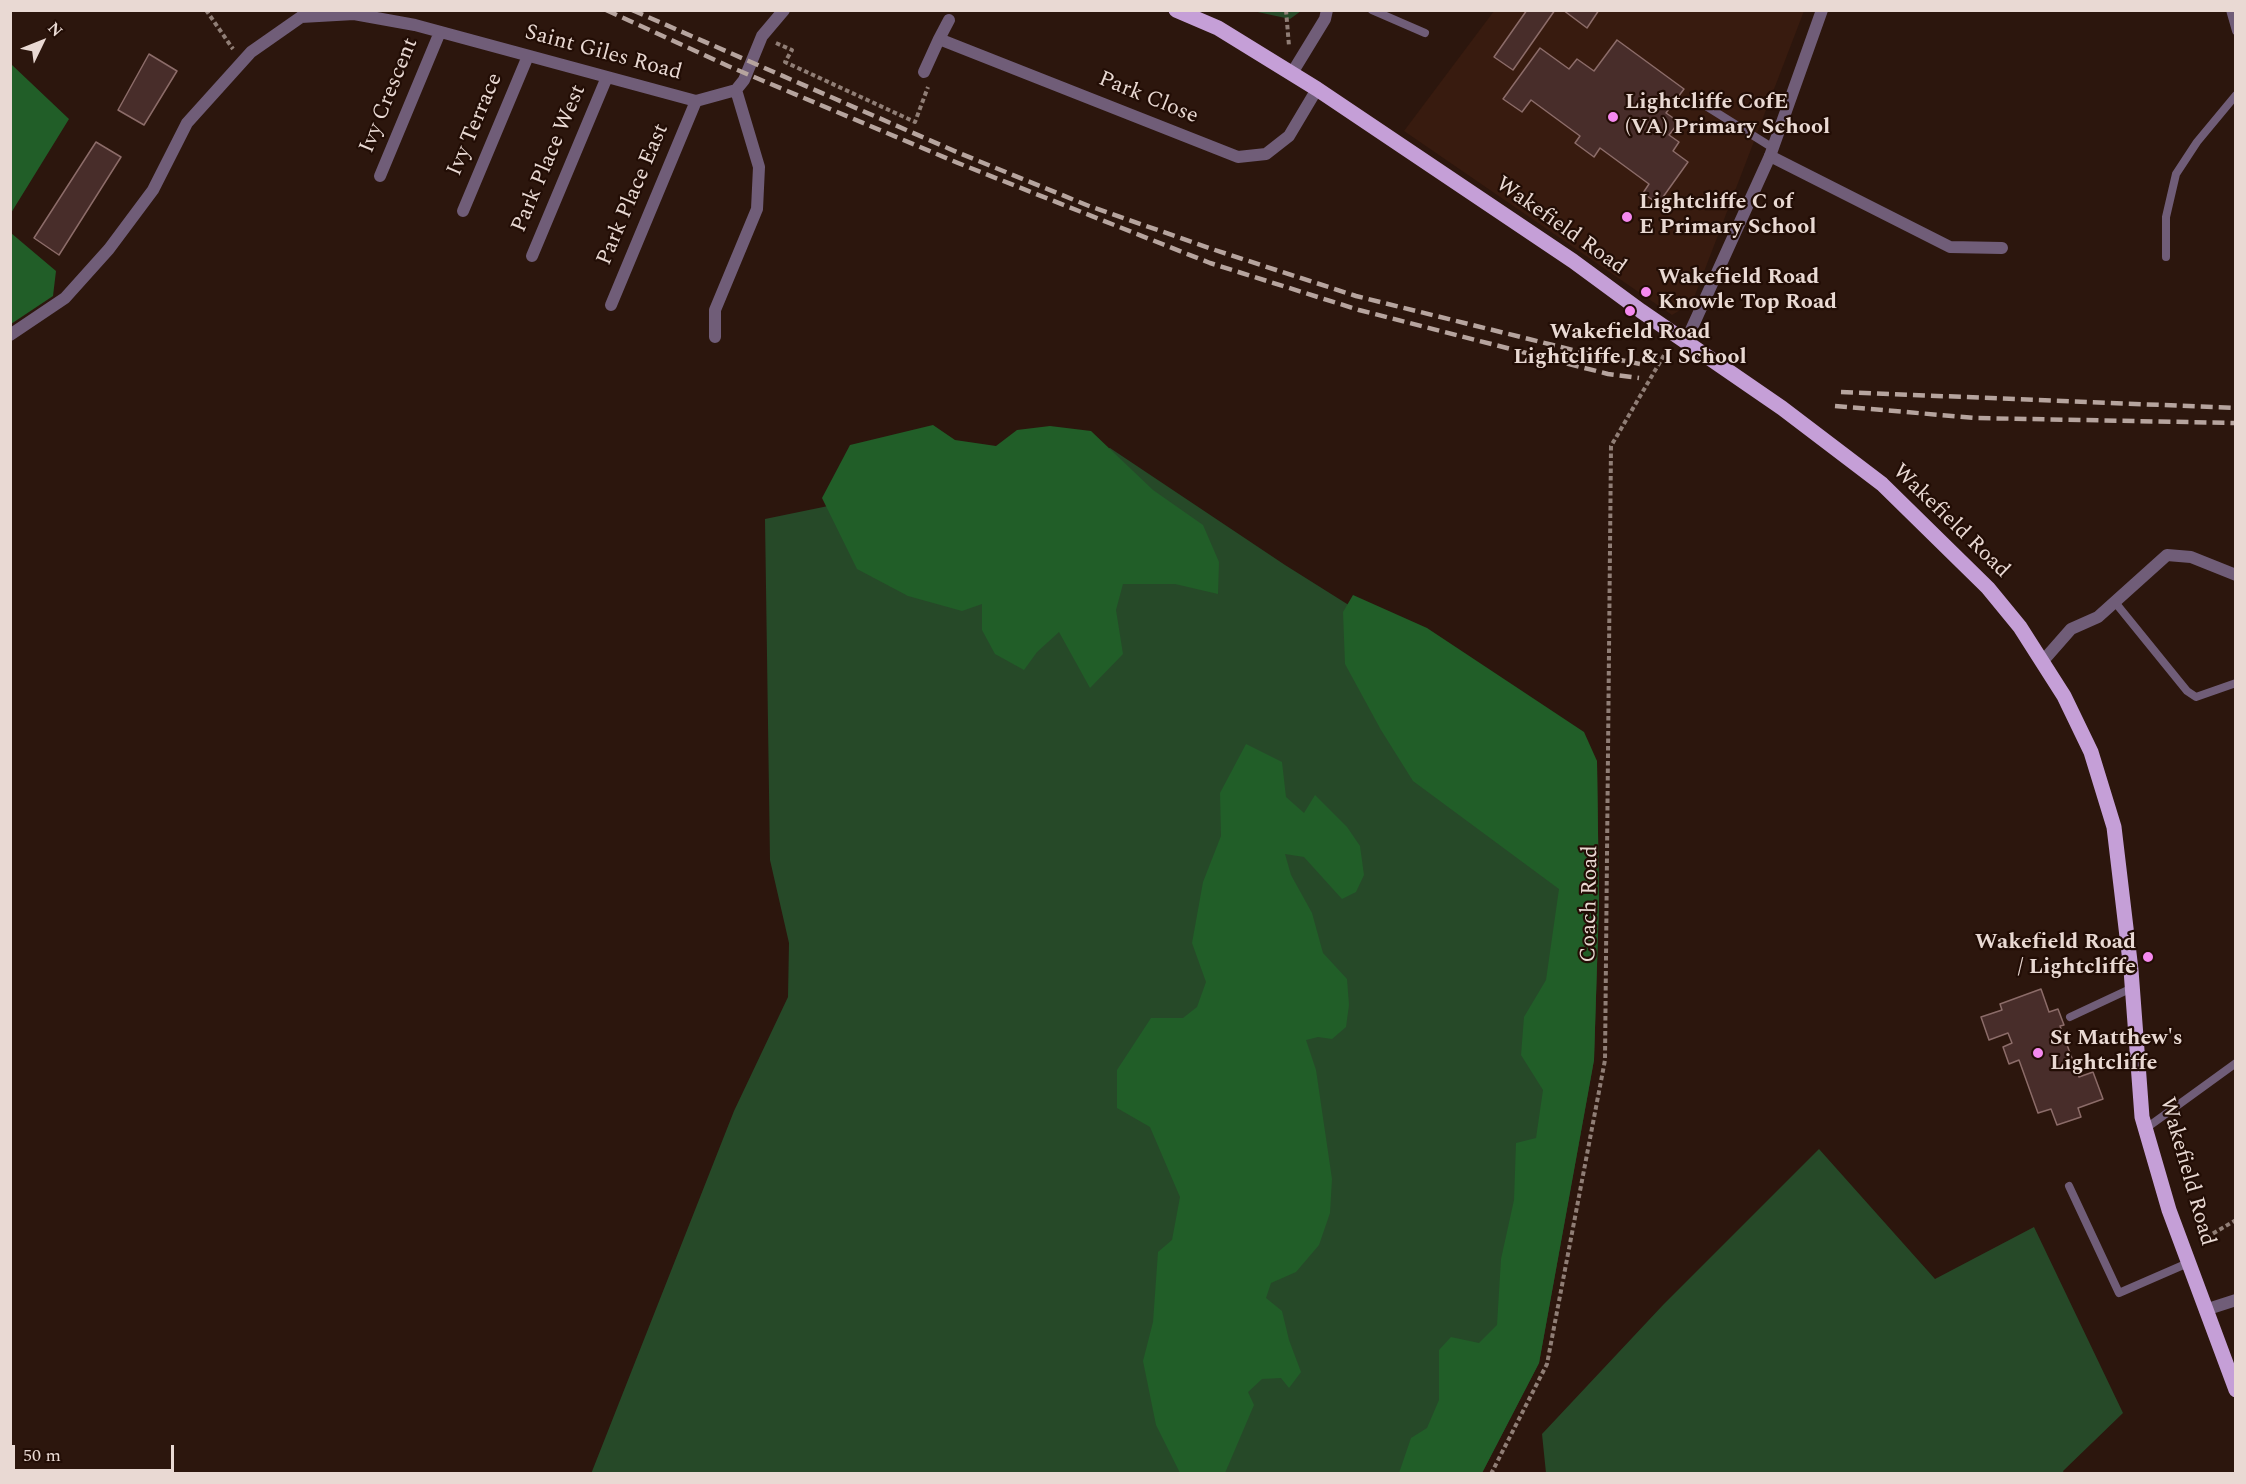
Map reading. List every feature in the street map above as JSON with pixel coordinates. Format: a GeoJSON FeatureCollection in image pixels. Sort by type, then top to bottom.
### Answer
{"type":"FeatureCollection","features":[{"type":"Feature","properties":{"kind":"main road","name":"Wakefield Road"},"geometry":{"type":"LineString","coordinates":[[1176,10],[1218,28],[1317,89],[1574,261],[1782,408],[1882,484],[1988,588],[2020,627],[2064,696],[2091,752],[2114,828],[2132,988],[2142,1117],[2186,1257],[2235,1390]]}},
{"type":"Feature","properties":{"kind":"street"},"geometry":{"type":"LineString","coordinates":[[715,337],[715,310],[757,209],[759,167],[736,90],[744,80],[762,36],[784,10]]}},
{"type":"Feature","properties":{"kind":"street"},"geometry":{"type":"LineString","coordinates":[[1292,73],[1325,19],[1327,10]]}},
{"type":"Feature","properties":{"kind":"street"},"geometry":{"type":"LineString","coordinates":[[1681,338],[1771,152],[1822,10]]}},
{"type":"Feature","properties":{"kind":"street","name":"Saint Giles Road"},"geometry":{"type":"LineString","coordinates":[[10,335],[65,298],[109,249],[153,190],[187,123],[244,59],[301,18],[354,14],[440,32],[696,101],[736,90]]}},
{"type":"Feature","properties":{"kind":"street"},"geometry":{"type":"LineString","coordinates":[[924,72],[949,20]]}},
{"type":"Feature","properties":{"kind":"street","name":"Ivy Crescent"},"geometry":{"type":"LineString","coordinates":[[380,176],[440,32]]}},
{"type":"Feature","properties":{"kind":"street","name":"Park Close"},"geometry":{"type":"LineString","coordinates":[[939,39],[1238,157],[1266,154],[1289,136],[1317,89]]}},
{"type":"Feature","properties":{"kind":"street","name":"Ivy Terrace"},"geometry":{"type":"LineString","coordinates":[[463,211],[528,56]]}},
{"type":"Feature","properties":{"kind":"street","name":"Park Place West"},"geometry":{"type":"LineString","coordinates":[[532,256],[607,77]]}},
{"type":"Feature","properties":{"kind":"street","name":"Park Place East"},"geometry":{"type":"LineString","coordinates":[[611,305],[696,101]]}},
{"type":"Feature","properties":{"kind":"street"},"geometry":{"type":"LineString","coordinates":[[1771,152],[1950,247],[2002,248]]}},
{"type":"Feature","properties":{"kind":"street"},"geometry":{"type":"LineString","coordinates":[[2042,662],[2071,629],[2098,617],[2167,555],[2191,557],[2235,575]]}},
{"type":"Feature","properties":{"kind":"street"},"geometry":{"type":"LineString","coordinates":[[2205,1310],[2235,1300]]}},
{"type":"Feature","properties":{"kind":"lane"},"geometry":{"type":"LineString","coordinates":[[1372,10],[1425,33]]}},
{"type":"Feature","properties":{"kind":"lane"},"geometry":{"type":"LineString","coordinates":[[2230,10],[2235,31]]}},
{"type":"Feature","properties":{"kind":"lane"},"geometry":{"type":"LineString","coordinates":[[2166,257],[2166,217],[2176,174],[2197,142],[2235,95]]}},
{"type":"Feature","properties":{"kind":"lane"},"geometry":{"type":"LineString","coordinates":[[1698,101],[1771,152]]}},
{"type":"Feature","properties":{"kind":"lane"},"geometry":{"type":"LineString","coordinates":[[2114,601],[2187,691],[2196,697],[2235,683]]}},
{"type":"Feature","properties":{"kind":"lane"},"geometry":{"type":"LineString","coordinates":[[2070,1017],[2132,988]]}},
{"type":"Feature","properties":{"kind":"lane"},"geometry":{"type":"LineString","coordinates":[[2145,1129],[2235,1063]]}},
{"type":"Feature","properties":{"kind":"lane"},"geometry":{"type":"LineString","coordinates":[[2069,1186],[2119,1293],[2186,1257]]}},
{"type":"Feature","properties":{"kind":"path"},"geometry":{"type":"LineString","coordinates":[[206,10],[234,50],[244,59]]}},
{"type":"Feature","properties":{"kind":"path"},"geometry":{"type":"LineString","coordinates":[[1286,10],[1292,73]]}},
{"type":"Feature","properties":{"kind":"path"},"geometry":{"type":"LineString","coordinates":[[762,36],[792,51],[785,62],[915,122],[930,84],[924,72]]}},
{"type":"Feature","properties":{"kind":"path","name":"Coach Road"},"geometry":{"type":"LineString","coordinates":[[1491,1473],[1547,1364],[1605,1060],[1611,446],[1681,338]]}},
{"type":"Feature","properties":{"kind":"path"},"geometry":{"type":"LineString","coordinates":[[2186,1257],[2235,1220]]}},
{"type":"Feature","properties":{"kind":"shaded area","name":"Lightcliffe C of E Primary School"},"geometry":{"type":"Polygon","coordinates":[[[1494,11],[1804,11],[1692,303],[1672,315],[1404,131],[1494,11]]]}},
{"type":"Feature","properties":{"kind":"green space"},"geometry":{"type":"Polygon","coordinates":[[[1253,11],[1301,11],[1290,19],[1253,11]]]}},
{"type":"Feature","properties":{"kind":"green space"},"geometry":{"type":"Polygon","coordinates":[[[11,64],[69,119],[11,213],[11,64]]]}},
{"type":"Feature","properties":{"kind":"green space"},"geometry":{"type":"Polygon","coordinates":[[[11,233],[56,271],[53,296],[11,324],[11,233]]]}},
{"type":"Feature","properties":{"kind":"green space"},"geometry":{"type":"Polygon","coordinates":[[[933,425],[955,440],[996,446],[1017,430],[1050,426],[1091,431],[1153,490],[1203,525],[1219,562],[1218,594],[1175,584],[1123,584],[1116,610],[1123,654],[1090,688],[1059,632],[1037,652],[1024,670],[995,654],[982,630],[982,604],[962,611],[908,596],[857,569],[822,498],[850,445],[933,425]]]}},
{"type":"Feature","properties":{"kind":"green space"},"geometry":{"type":"Polygon","coordinates":[[[1110,448],[1285,565],[1597,761],[1599,902],[1594,1060],[1539,1363],[1482,1473],[591,1474],[734,1111],[788,997],[789,943],[770,860],[765,519],[1110,448]]]}},
{"type":"Feature","properties":{"kind":"green space"},"geometry":{"type":"Polygon","coordinates":[[[1353,595],[1427,628],[1584,732],[1597,761],[1599,902],[1594,1060],[1539,1363],[1482,1473],[1399,1473],[1411,1438],[1427,1428],[1439,1400],[1439,1350],[1451,1337],[1479,1343],[1497,1325],[1501,1259],[1514,1200],[1516,1143],[1536,1138],[1543,1090],[1521,1055],[1524,1017],[1546,980],[1559,889],[1413,781],[1381,730],[1345,664],[1343,612],[1353,595]]]}},
{"type":"Feature","properties":{"kind":"green space"},"geometry":{"type":"Polygon","coordinates":[[[1246,744],[1282,762],[1286,797],[1304,813],[1315,795],[1347,827],[1360,846],[1364,875],[1356,892],[1342,899],[1304,857],[1285,854],[1291,875],[1312,913],[1323,953],[1347,979],[1349,1005],[1346,1027],[1332,1039],[1318,1037],[1306,1040],[1316,1070],[1332,1179],[1330,1213],[1319,1245],[1296,1272],[1271,1283],[1266,1298],[1282,1311],[1289,1340],[1301,1372],[1289,1388],[1281,1378],[1262,1379],[1248,1392],[1254,1405],[1225,1473],[1180,1473],[1156,1425],[1143,1361],[1153,1322],[1158,1252],[1172,1240],[1180,1197],[1150,1127],[1117,1108],[1117,1070],[1151,1018],[1183,1018],[1197,1007],[1206,982],[1192,943],[1203,882],[1221,836],[1220,793],[1246,744]]]}},
{"type":"Feature","properties":{"kind":"green space"},"geometry":{"type":"Polygon","coordinates":[[[1819,1149],[1935,1279],[2034,1227],[2123,1413],[2063,1471],[2064,1473],[1546,1473],[1542,1434],[1663,1305],[1819,1149]]]}},
{"type":"Feature","properties":{"kind":"building"},"geometry":{"type":"Polygon","coordinates":[[[1527,10],[1555,10],[1513,70],[1494,57],[1527,10]]]}},
{"type":"Feature","properties":{"kind":"building"},"geometry":{"type":"Polygon","coordinates":[[[1563,10],[1599,10],[1587,28],[1563,10]]]}},
{"type":"Feature","properties":{"kind":"building","name":"Lightcliffe CofE (VA) Primary School"},"geometry":{"type":"Polygon","coordinates":[[[1617,40],[1684,89],[1666,113],[1679,122],[1669,135],[1679,142],[1673,151],[1688,162],[1658,204],[1643,193],[1649,184],[1600,148],[1594,157],[1575,143],[1580,136],[1531,100],[1522,112],[1503,99],[1540,48],[1569,69],[1577,59],[1594,71],[1617,40]]]}},
{"type":"Feature","properties":{"kind":"building"},"geometry":{"type":"Polygon","coordinates":[[[149,54],[177,71],[144,125],[118,110],[149,54]]]}},
{"type":"Feature","properties":{"kind":"building"},"geometry":{"type":"Polygon","coordinates":[[[96,142],[121,157],[59,255],[34,238],[96,142]]]}},
{"type":"Feature","properties":{"kind":"building","name":"St Matthew's Lightcliffe"},"geometry":{"type":"Polygon","coordinates":[[[2041,989],[2049,1012],[2058,1009],[2064,1025],[2060,1026],[2079,1077],[2093,1072],[2103,1099],[2078,1108],[2081,1117],[2057,1125],[2051,1109],[2038,1113],[2019,1060],[2009,1064],[2003,1047],[2012,1043],[2008,1033],[1989,1040],[1981,1017],[2002,1010],[2000,1004],[2041,989]]]}},
{"type":"Feature","properties":{"kind":"railway"},"geometry":{"type":"LineString","coordinates":[[606,10],[728,66],[958,163],[1210,263],[1359,310],[1608,374],[1639,378]]}},
{"type":"Feature","properties":{"kind":"railway"},"geometry":{"type":"LineString","coordinates":[[632,10],[959,153],[1089,206],[1356,296],[1577,351],[1640,364]]}},
{"type":"Feature","properties":{"kind":"railway"},"geometry":{"type":"LineString","coordinates":[[1841,392],[2236,408]]}},
{"type":"Feature","properties":{"kind":"railway"},"geometry":{"type":"LineString","coordinates":[[1835,406],[1976,418],[2236,423]]}},
{"type":"Feature","properties":{"kind":"place","name":"Lightcliffe CofE (VA) Primary School"},"geometry":{"type":"Point","coordinates":[1613,117]}},
{"type":"Feature","properties":{"kind":"place","name":"Lightcliffe C of E Primary School"},"geometry":{"type":"Point","coordinates":[1627,217]}},
{"type":"Feature","properties":{"kind":"place","name":"Wakefield Road Knowle Top Road"},"geometry":{"type":"Point","coordinates":[1646,292]}},
{"type":"Feature","properties":{"kind":"place","name":"Wakefield Road Lightcliffe J & I School"},"geometry":{"type":"Point","coordinates":[1630,311]}},
{"type":"Feature","properties":{"kind":"place","name":"Wakefield Road / Lightcliffe"},"geometry":{"type":"Point","coordinates":[2148,957]}},
{"type":"Feature","properties":{"kind":"place","name":"St Matthew's Lightcliffe"},"geometry":{"type":"Point","coordinates":[2038,1053]}}]}
